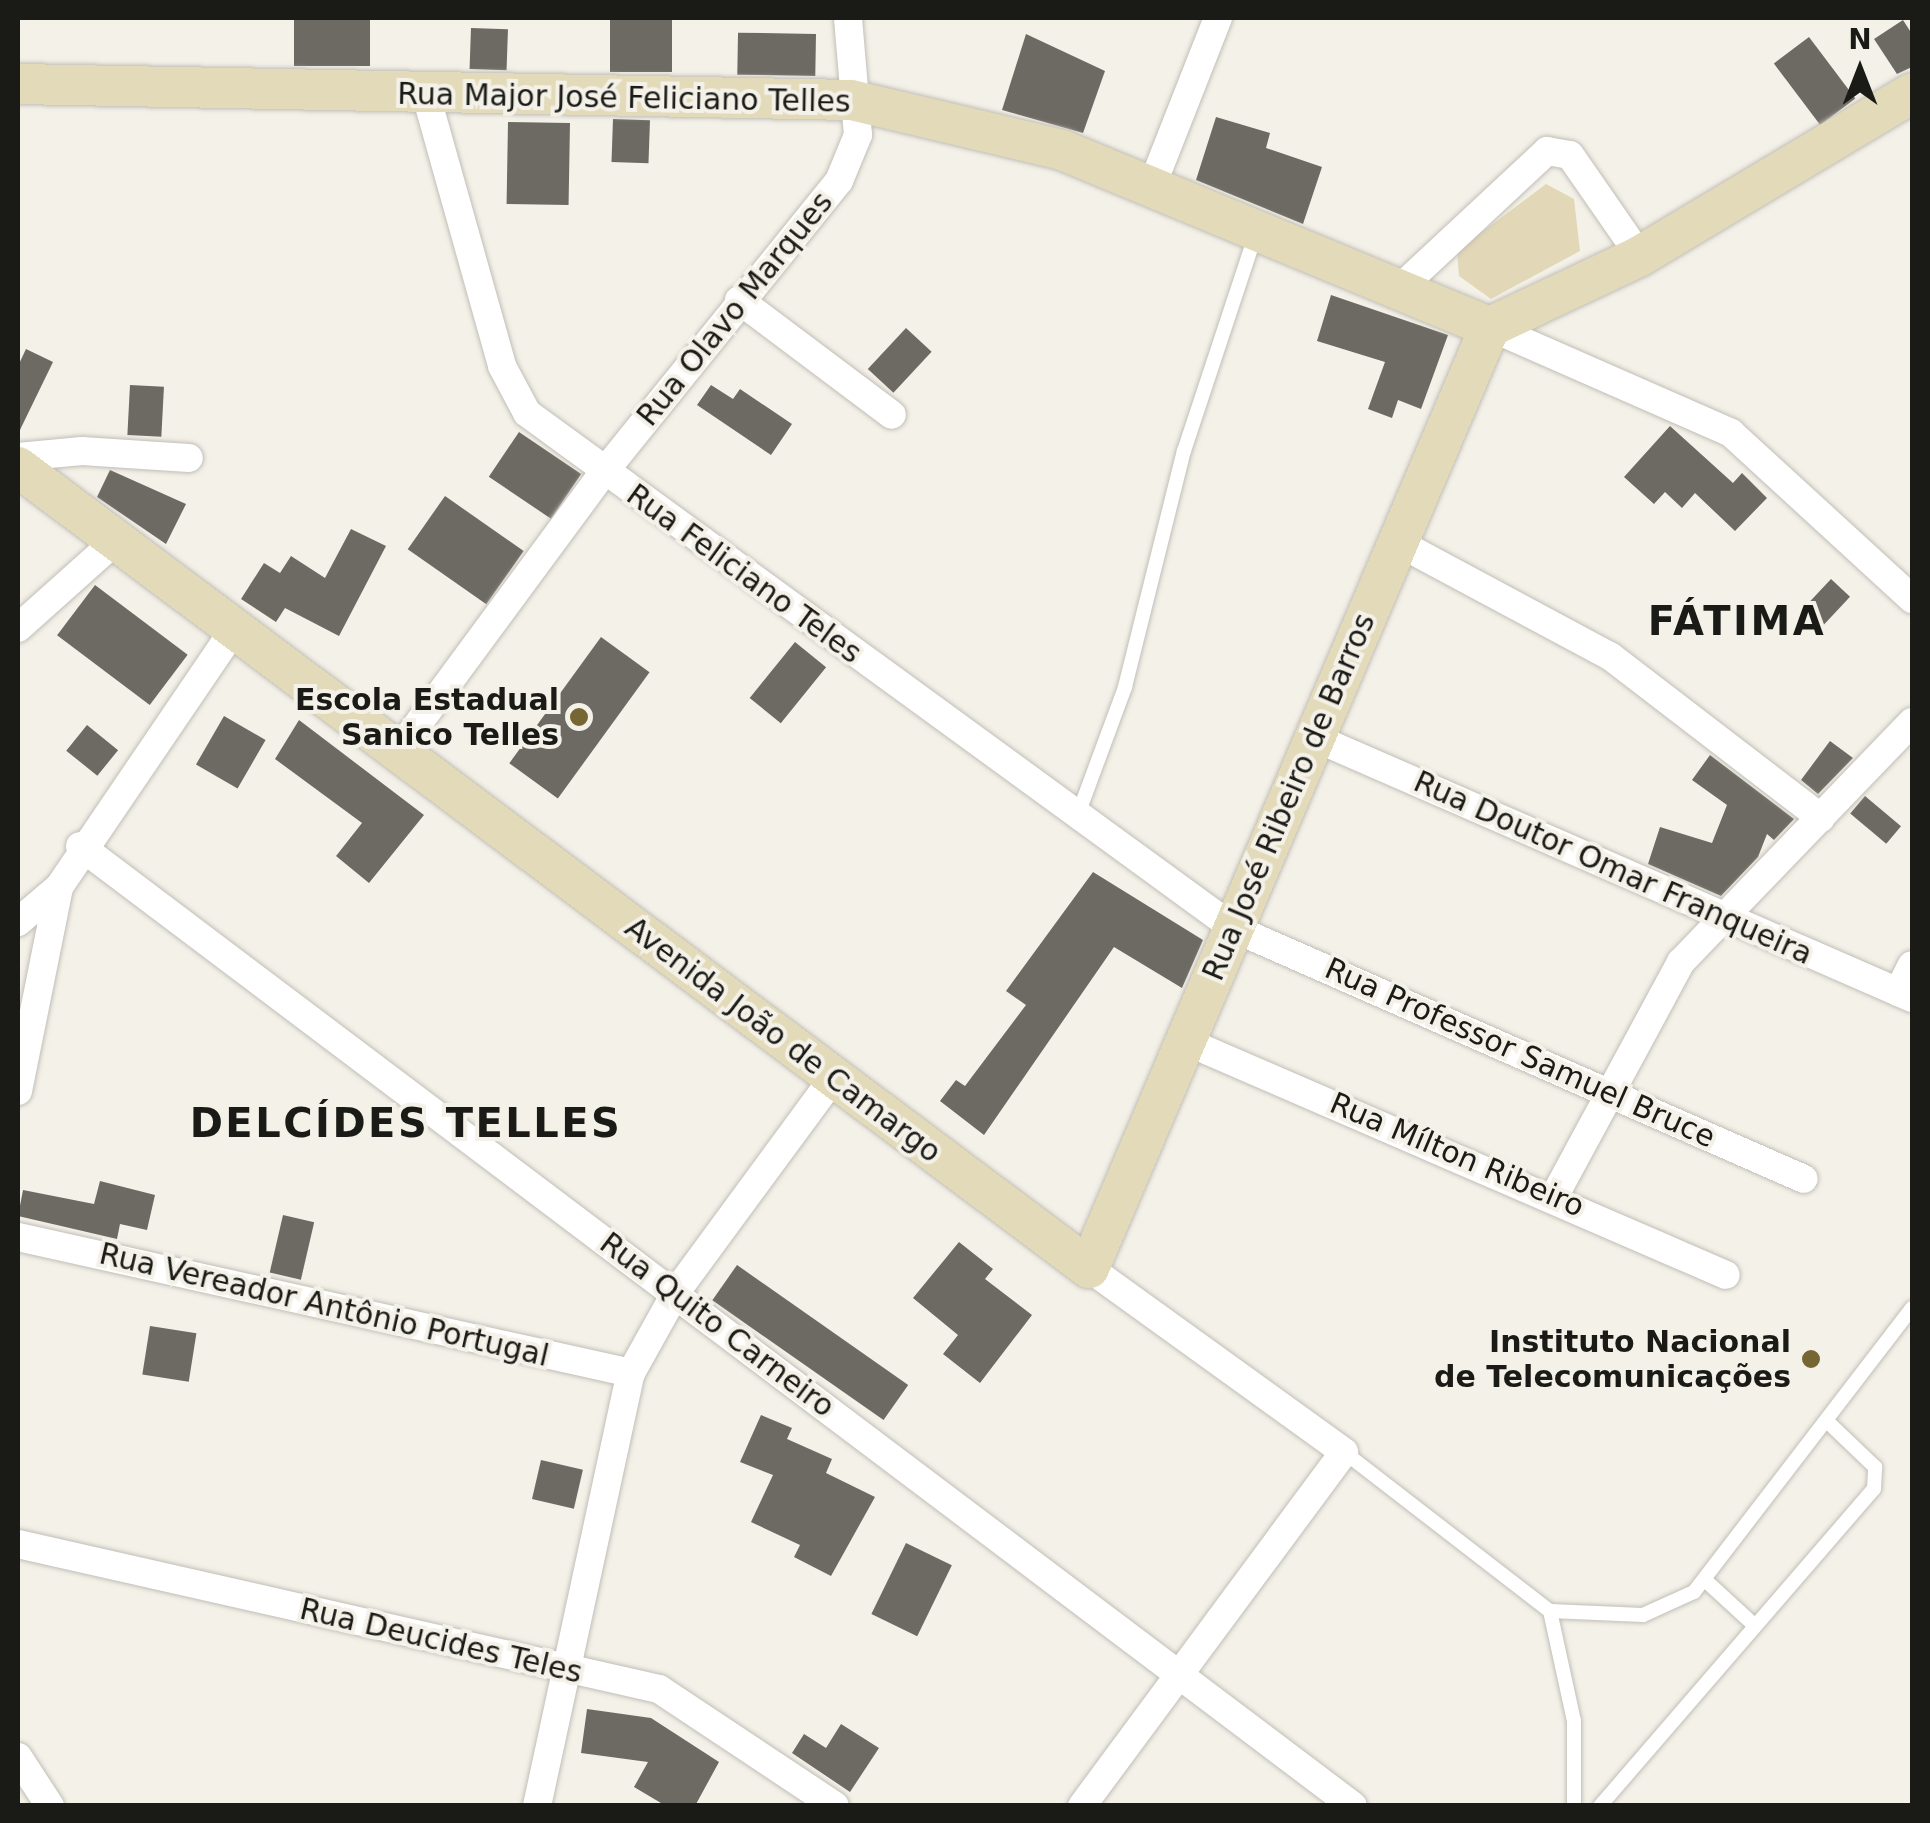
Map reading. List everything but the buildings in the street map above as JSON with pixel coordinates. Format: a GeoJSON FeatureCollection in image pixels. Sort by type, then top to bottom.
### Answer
{"type":"FeatureCollection","features":[{"type":"Feature","properties":{"kind":"main road","name":"Rua Major José Feliciano Telles"},"geometry":{"type":"LineString","coordinates":[[18,84],[852,100],[1022,136],[1490,327]]}},
{"type":"Feature","properties":{"kind":"main road"},"geometry":{"type":"LineString","coordinates":[[1490,327],[1640,256],[1912,93]]}},
{"type":"Feature","properties":{"kind":"main road","name":"Rua José Ribeiro de Barros"},"geometry":{"type":"LineString","coordinates":[[1089,1268],[1490,327]]}},
{"type":"Feature","properties":{"kind":"main road","name":"Avenida João de Camargo"},"geometry":{"type":"LineString","coordinates":[[18,467],[232,632],[401,747],[832,1081],[1089,1268]]}},
{"type":"Feature","properties":{"kind":"street","name":"Rua Olavo Marques"},"geometry":{"type":"LineString","coordinates":[[401,747],[604,472],[839,181],[858,135],[848,18]]}},
{"type":"Feature","properties":{"kind":"street"},"geometry":{"type":"LineString","coordinates":[[1151,188],[1218,18]]}},
{"type":"Feature","properties":{"kind":"street","name":"Rua Feliciano Teles"},"geometry":{"type":"LineString","coordinates":[[426,94],[502,366],[527,413],[1235,930]]}},
{"type":"Feature","properties":{"kind":"street"},"geometry":{"type":"LineString","coordinates":[[1398,290],[1547,151],[1570,155],[1640,256]]}},
{"type":"Feature","properties":{"kind":"street"},"geometry":{"type":"LineString","coordinates":[[740,300],[892,415]]}},
{"type":"Feature","properties":{"kind":"street"},"geometry":{"type":"LineString","coordinates":[[1490,327],[1732,433],[1912,599]]}},
{"type":"Feature","properties":{"kind":"street"},"geometry":{"type":"LineString","coordinates":[[18,457],[82,451],[189,458]]}},
{"type":"Feature","properties":{"kind":"street"},"geometry":{"type":"LineString","coordinates":[[1397,542],[1610,656],[1821,818]]}},
{"type":"Feature","properties":{"kind":"street"},"geometry":{"type":"LineString","coordinates":[[18,628],[113,543]]}},
{"type":"Feature","properties":{"kind":"street"},"geometry":{"type":"LineString","coordinates":[[18,1090],[59,887],[80,846],[232,632]]}},
{"type":"Feature","properties":{"kind":"street"},"geometry":{"type":"LineString","coordinates":[[1555,1196],[1606,1089],[1681,962],[1912,722]]}},
{"type":"Feature","properties":{"kind":"street","name":"Rua Doutor Omar Franqueira"},"geometry":{"type":"LineString","coordinates":[[1314,738],[1905,995]]}},
{"type":"Feature","properties":{"kind":"street","name":"Rua Quito Carneiro"},"geometry":{"type":"LineString","coordinates":[[80,846],[676,1292],[1178,1679],[1353,1806]]}},
{"type":"Feature","properties":{"kind":"street"},"geometry":{"type":"LineString","coordinates":[[18,922],[59,887]]}},
{"type":"Feature","properties":{"kind":"street","name":"Rua Professor Samuel Bruce"},"geometry":{"type":"LineString","coordinates":[[1235,930],[1606,1089],[1804,1179]]}},
{"type":"Feature","properties":{"kind":"street"},"geometry":{"type":"LineString","coordinates":[[1905,995],[1912,965]]}},
{"type":"Feature","properties":{"kind":"street","name":"Rua Mílton Ribeiro"},"geometry":{"type":"LineString","coordinates":[[1185,1041],[1555,1196],[1726,1275]]}},
{"type":"Feature","properties":{"kind":"street"},"geometry":{"type":"LineString","coordinates":[[537,1806],[631,1373],[676,1292],[832,1081]]}},
{"type":"Feature","properties":{"kind":"street","name":"Rua Vereador Antônio Portugal"},"geometry":{"type":"LineString","coordinates":[[18,1237],[631,1373]]}},
{"type":"Feature","properties":{"kind":"street","name":"Avenida João de Camargo"},"geometry":{"type":"LineString","coordinates":[[1089,1268],[1344,1452]]}},
{"type":"Feature","properties":{"kind":"street"},"geometry":{"type":"LineString","coordinates":[[1082,1806],[1344,1452]]}},
{"type":"Feature","properties":{"kind":"street","name":"Rua Deucides Teles"},"geometry":{"type":"LineString","coordinates":[[18,1544],[659,1689],[835,1806]]}},
{"type":"Feature","properties":{"kind":"street"},"geometry":{"type":"LineString","coordinates":[[18,1757],[50,1806]]}},
{"type":"Feature","properties":{"kind":"lane"},"geometry":{"type":"LineString","coordinates":[[1077,818],[1125,687],[1184,451],[1256,230]]}},
{"type":"Feature","properties":{"kind":"lane"},"geometry":{"type":"LineString","coordinates":[[1574,1806],[1574,1721],[1550,1611],[1642,1615],[1673,1605],[1705,1580],[1829,1423],[1912,1308]]}},
{"type":"Feature","properties":{"kind":"lane"},"geometry":{"type":"LineString","coordinates":[[1600,1806],[1752,1623],[1874,1488],[1875,1467],[1829,1423]]}},
{"type":"Feature","properties":{"kind":"lane","name":"Avenida João de Camargo"},"geometry":{"type":"LineString","coordinates":[[1344,1452],[1550,1611]]}},
{"type":"Feature","properties":{"kind":"lane"},"geometry":{"type":"LineString","coordinates":[[1705,1580],[1752,1623]]}},
{"type":"Feature","properties":{"kind":"shaded area"},"geometry":{"type":"Polygon","coordinates":[[[1546,184],[1574,199],[1580,251],[1491,299],[1459,276],[1457,251],[1546,184]]]}},
{"type":"Feature","properties":{"kind":"place","name":"Escola Estadual Sanico Telles"},"geometry":{"type":"Point","coordinates":[579,717]}},
{"type":"Feature","properties":{"kind":"place","name":"Instituto Nacional de Telecomunicações"},"geometry":{"type":"Point","coordinates":[1811,1359]}},
{"type":"Feature","properties":{"kind":"district","name":"FÁTIMA"},"geometry":{"type":"Point","coordinates":[1737,621]}},
{"type":"Feature","properties":{"kind":"district","name":"DELCÍDES TELLES"},"geometry":{"type":"Point","coordinates":[406,1123]}}]}
